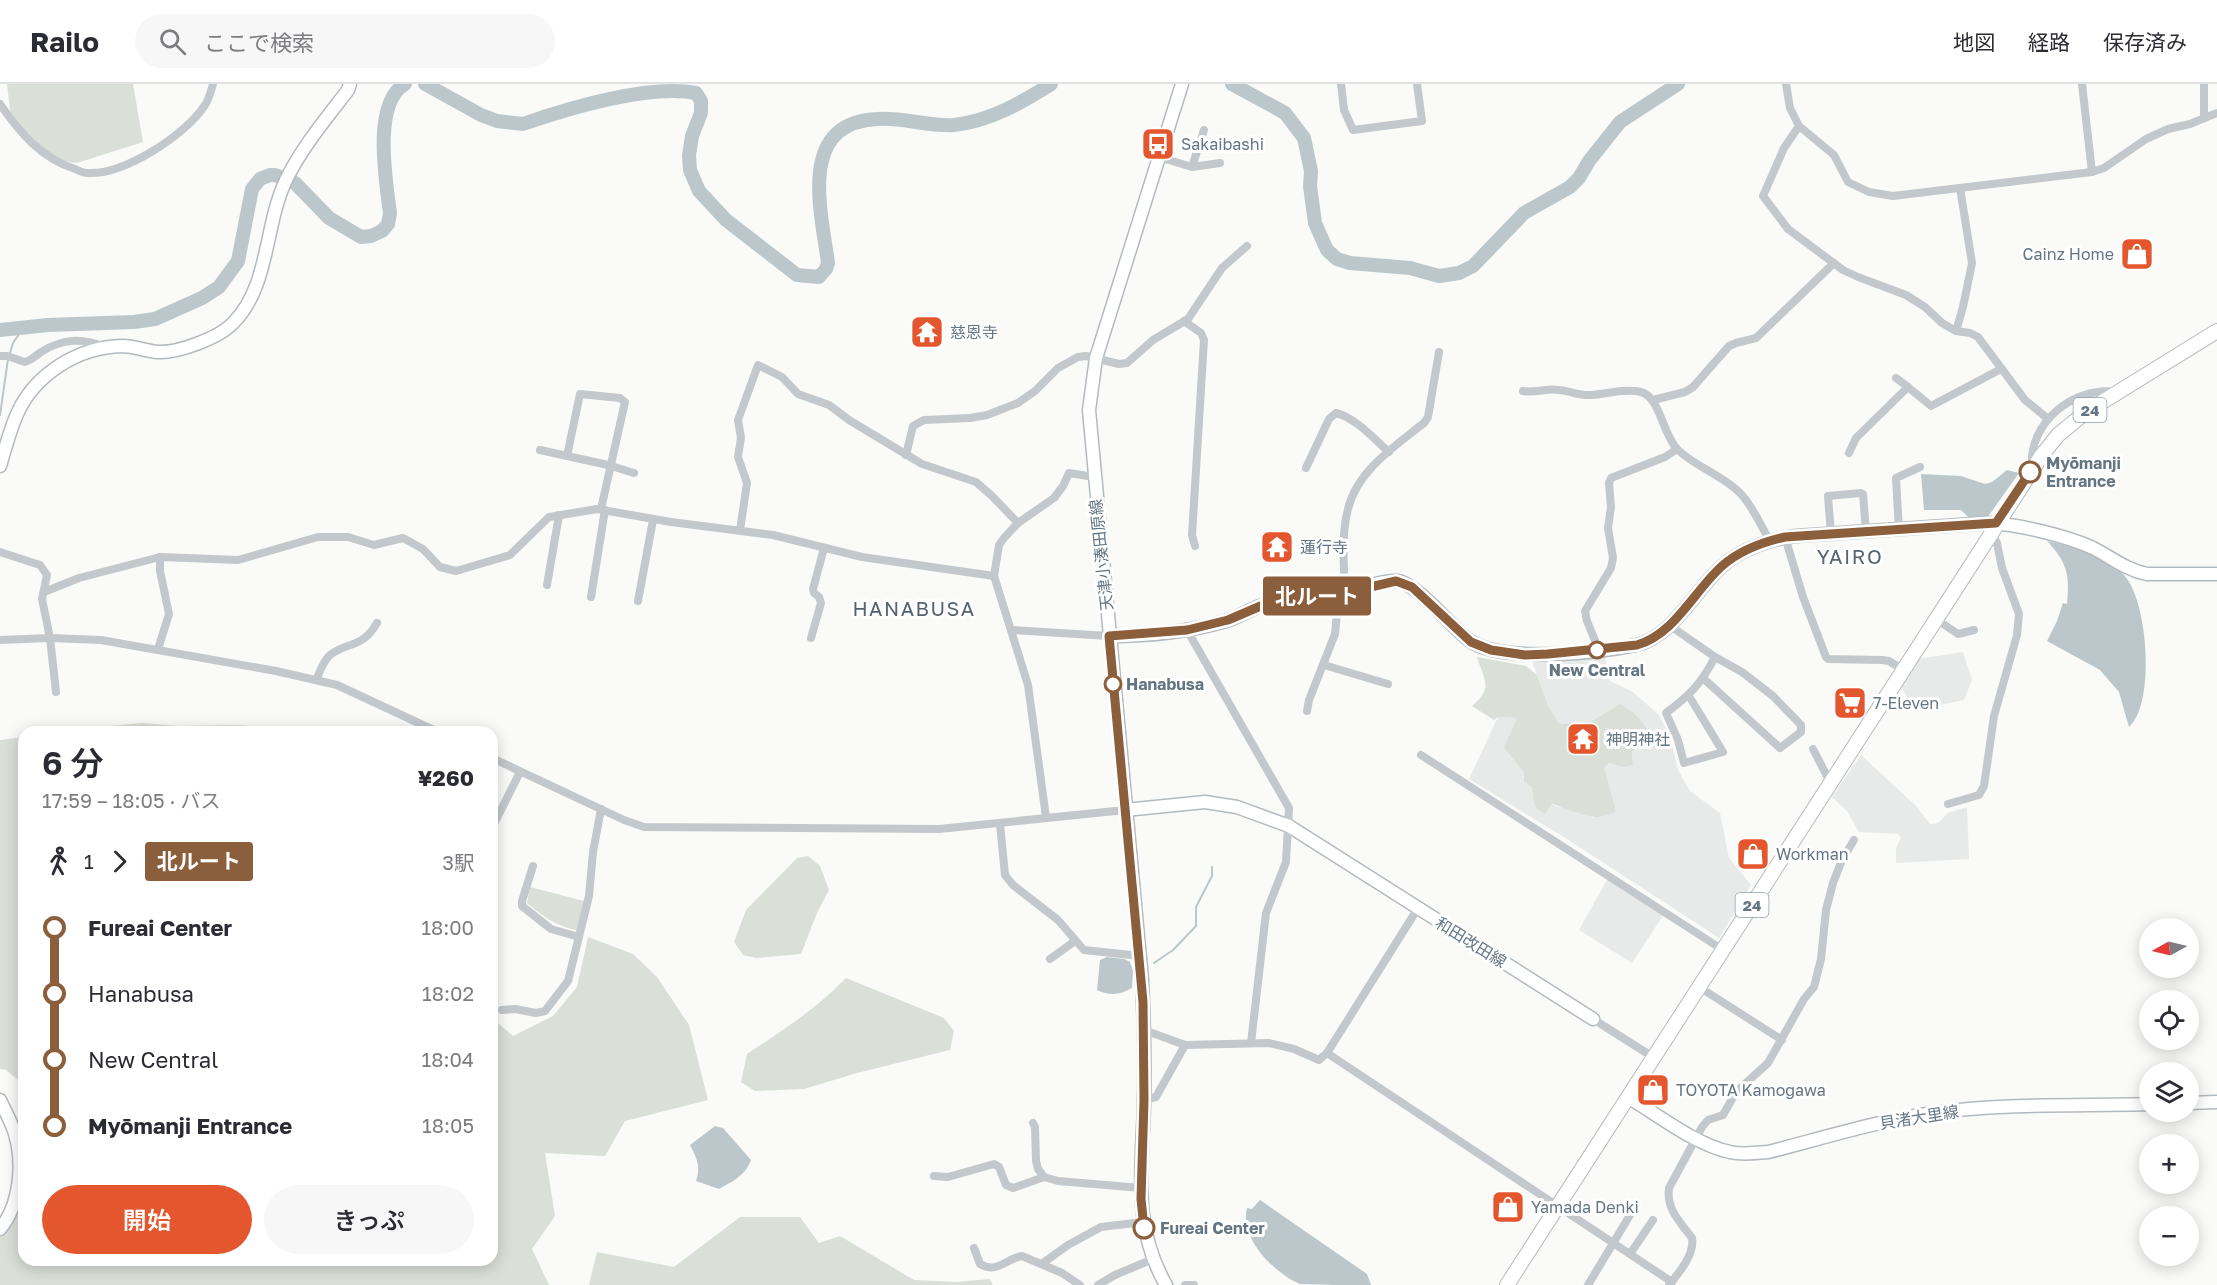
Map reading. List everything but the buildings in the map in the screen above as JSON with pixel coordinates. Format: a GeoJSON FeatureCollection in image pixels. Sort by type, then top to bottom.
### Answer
{"type":"FeatureCollection","features":[{"type":"Feature","properties":{"kind":"main road","name":"24"},"geometry":{"type":"LineString","coordinates":[[1507,1285],[2032,468],[2064,429],[2117,392],[2217,331]]}},
{"type":"Feature","properties":{"kind":"street"},"geometry":{"type":"LineString","coordinates":[[0,104],[16,128],[35,148],[63,165],[88,174],[121,168],[161,147],[188,126],[205,105],[213,84]]}},
{"type":"Feature","properties":{"kind":"street"},"geometry":{"type":"LineString","coordinates":[[0,466],[18,413],[45,375],[68,359],[106,348],[124,346],[157,352],[173,351],[190,347],[231,326],[249,304],[255,288],[274,212],[285,181],[350,84]]}},
{"type":"Feature","properties":{"kind":"street","name":"天津小湊田原線"},"geometry":{"type":"LineString","coordinates":[[1166,1285],[1153,1259],[1143,1222],[1141,1188],[1144,1030],[1140,956],[1089,410],[1096,358],[1182,84]]}},
{"type":"Feature","properties":{"kind":"street"},"geometry":{"type":"LineString","coordinates":[[1341,84],[1344,110],[1353,130],[1422,121],[1417,84]]}},
{"type":"Feature","properties":{"kind":"street"},"geometry":{"type":"LineString","coordinates":[[1786,84],[1790,108],[1798,126],[1833,155],[1848,182],[1869,192],[1893,196],[2092,172],[2104,168],[2146,139],[2217,113]]}},
{"type":"Feature","properties":{"kind":"street"},"geometry":{"type":"LineString","coordinates":[[2082,84],[2092,172]]}},
{"type":"Feature","properties":{"kind":"street"},"geometry":{"type":"LineString","coordinates":[[2204,84],[2204,118]]}},
{"type":"Feature","properties":{"kind":"street"},"geometry":{"type":"LineString","coordinates":[[1798,126],[1784,148],[1763,196],[1788,229],[1857,277],[1906,295],[1925,307],[1942,324],[1956,331],[1978,337],[2025,400],[2047,418]]}},
{"type":"Feature","properties":{"kind":"street"},"geometry":{"type":"LineString","coordinates":[[1192,167],[1204,130]]}},
{"type":"Feature","properties":{"kind":"street"},"geometry":{"type":"LineString","coordinates":[[1159,157],[1192,167],[1220,163]]}},
{"type":"Feature","properties":{"kind":"street"},"geometry":{"type":"LineString","coordinates":[[1956,331],[1964,307],[1972,263],[1960,188]]}},
{"type":"Feature","properties":{"kind":"street"},"geometry":{"type":"LineString","coordinates":[[906,454],[913,426],[916,423],[924,420],[987,415],[1018,403],[1035,391],[1058,368],[1078,357],[1086,356],[1119,364],[1127,363],[1153,340],[1184,321],[1222,268],[1247,246]]}},
{"type":"Feature","properties":{"kind":"street"},"geometry":{"type":"LineString","coordinates":[[1653,400],[1685,392],[1693,387],[1729,346],[1756,338],[1834,263]]}},
{"type":"Feature","properties":{"kind":"street"},"geometry":{"type":"LineString","coordinates":[[1184,321],[1201,333],[1203,340],[1192,535],[1195,546]]}},
{"type":"Feature","properties":{"kind":"street"},"geometry":{"type":"LineString","coordinates":[[0,356],[25,362],[54,345],[69,340],[91,341],[106,348]]}},
{"type":"Feature","properties":{"kind":"street"},"geometry":{"type":"LineString","coordinates":[[1307,711],[1309,700],[1335,634],[1342,593],[1348,505],[1362,478],[1428,417],[1439,352]]}},
{"type":"Feature","properties":{"kind":"street"},"geometry":{"type":"LineString","coordinates":[[740,530],[747,483],[738,457],[741,438],[738,420],[758,365],[782,377],[798,394],[829,405],[849,420],[922,464],[976,482],[992,495],[1018,523]]}},
{"type":"Feature","properties":{"kind":"street"},"geometry":{"type":"LineString","coordinates":[[1896,378],[1931,406],[2001,369]]}},
{"type":"Feature","properties":{"kind":"street"},"geometry":{"type":"LineString","coordinates":[[1849,453],[1856,438],[1908,387]]}},
{"type":"Feature","properties":{"kind":"street"},"geometry":{"type":"LineString","coordinates":[[1523,391],[1559,389],[1576,395],[1640,392],[1653,400],[1668,436],[1677,449],[1740,493],[1770,541]]}},
{"type":"Feature","properties":{"kind":"street"},"geometry":{"type":"LineString","coordinates":[[2032,468],[2032,453],[2047,418],[2063,406],[2086,395],[2102,391],[2117,392]]}},
{"type":"Feature","properties":{"kind":"street"},"geometry":{"type":"LineString","coordinates":[[567,456],[580,394],[620,398],[625,402],[603,510],[591,597]]}},
{"type":"Feature","properties":{"kind":"street"},"geometry":{"type":"LineString","coordinates":[[1306,468],[1329,419],[1336,413],[1367,432],[1389,452]]}},
{"type":"Feature","properties":{"kind":"street"},"geometry":{"type":"LineString","coordinates":[[1599,650],[1585,611],[1611,568],[1608,528],[1611,507],[1609,483],[1611,478],[1665,457],[1677,449]]}},
{"type":"Feature","properties":{"kind":"street"},"geometry":{"type":"LineString","coordinates":[[540,450],[634,473]]}},
{"type":"Feature","properties":{"kind":"street"},"geometry":{"type":"LineString","coordinates":[[1899,530],[1896,478],[1920,466]]}},
{"type":"Feature","properties":{"kind":"street"},"geometry":{"type":"LineString","coordinates":[[1046,817],[1028,685],[994,576],[999,545],[1018,523],[1054,498],[1069,473],[1094,477]]}},
{"type":"Feature","properties":{"kind":"street"},"geometry":{"type":"LineString","coordinates":[[1831,534],[1828,496],[1861,493],[1863,494],[1866,532]]}},
{"type":"Feature","properties":{"kind":"street"},"geometry":{"type":"LineString","coordinates":[[44,592],[79,578],[160,557],[238,560],[318,537],[348,537],[375,545],[403,538],[423,549],[440,567],[456,571],[510,555],[549,517],[603,510],[652,520],[773,535],[862,557],[994,576]]}},
{"type":"Feature","properties":{"kind":"street"},"geometry":{"type":"LineString","coordinates":[[547,585],[559,515]]}},
{"type":"Feature","properties":{"kind":"street"},"geometry":{"type":"LineString","coordinates":[[638,601],[652,520]]}},
{"type":"Feature","properties":{"kind":"street"},"geometry":{"type":"LineString","coordinates":[[1948,804],[1979,795],[1984,786],[1994,716],[2017,635],[2019,614],[2002,568],[1994,527]]}},
{"type":"Feature","properties":{"kind":"street"},"geometry":{"type":"LineString","coordinates":[[1012,630],[1109,636],[1187,630],[1228,620],[1263,605],[1342,593],[1400,581],[1412,587],[1471,642],[1491,650],[1525,655],[1599,650],[1642,644],[1656,637],[1723,565],[1743,552],[1770,541],[1785,537],[1899,530],[1994,527],[2076,541],[2136,572],[2217,574]]}},
{"type":"Feature","properties":{"kind":"street"},"geometry":{"type":"LineString","coordinates":[[1785,537],[1803,597],[1826,657],[1828,659],[1889,661],[1902,669]]}},
{"type":"Feature","properties":{"kind":"street"},"geometry":{"type":"LineString","coordinates":[[811,638],[821,603],[813,589],[824,548]]}},
{"type":"Feature","properties":{"kind":"street"},"geometry":{"type":"LineString","coordinates":[[0,552],[40,565],[47,575],[42,599],[50,638],[56,692]]}},
{"type":"Feature","properties":{"kind":"street"},"geometry":{"type":"LineString","coordinates":[[158,649],[170,614],[160,571],[160,557]]}},
{"type":"Feature","properties":{"kind":"street"},"geometry":{"type":"LineString","coordinates":[[1934,618],[1959,634],[1974,630]]}},
{"type":"Feature","properties":{"kind":"street"},"geometry":{"type":"LineString","coordinates":[[316,680],[331,654],[364,640],[377,623]]}},
{"type":"Feature","properties":{"kind":"street"},"geometry":{"type":"LineString","coordinates":[[1669,625],[1715,657],[1742,672],[1773,696],[1801,724],[1801,732],[1780,748],[1704,679]]}},
{"type":"Feature","properties":{"kind":"street"},"geometry":{"type":"LineString","coordinates":[[1187,630],[1289,808],[1286,862],[1266,913],[1251,1043]]}},
{"type":"Feature","properties":{"kind":"street"},"geometry":{"type":"LineString","coordinates":[[0,639],[101,640],[316,680],[337,685],[425,726]]}},
{"type":"Feature","properties":{"kind":"street"},"geometry":{"type":"LineString","coordinates":[[1689,696],[1723,752],[1684,763],[1678,740],[1666,713],[1689,696],[1704,679],[1715,657]]}},
{"type":"Feature","properties":{"kind":"street"},"geometry":{"type":"LineString","coordinates":[[1324,665],[1388,684]]}},
{"type":"Feature","properties":{"kind":"street"},"geometry":{"type":"LineString","coordinates":[[1813,749],[1822,762],[1830,782]]}},
{"type":"Feature","properties":{"kind":"street"},"geometry":{"type":"LineString","coordinates":[[1421,755],[1723,950]]}},
{"type":"Feature","properties":{"kind":"street"},"geometry":{"type":"LineString","coordinates":[[498,761],[644,827],[939,829],[1125,810]]}},
{"type":"Feature","properties":{"kind":"street"},"geometry":{"type":"LineString","coordinates":[[498,816],[520,772]]}},
{"type":"Feature","properties":{"kind":"street","name":"和田改田線"},"geometry":{"type":"LineString","coordinates":[[1125,810],[1205,802],[1237,807],[1289,826],[1653,1057]]}},
{"type":"Feature","properties":{"kind":"street"},"geometry":{"type":"LineString","coordinates":[[502,1010],[514,1009],[536,1013],[545,1011],[568,981],[589,896],[592,852],[601,809]]}},
{"type":"Feature","properties":{"kind":"street"},"geometry":{"type":"LineString","coordinates":[[1000,824],[1005,875],[1013,885],[1058,920],[1084,950],[1140,956]]}},
{"type":"Feature","properties":{"kind":"street"},"geometry":{"type":"LineString","coordinates":[[1327,1053],[1671,1283],[1693,1248],[1693,1242],[1675,1217],[1668,1196],[1669,1188],[1695,1138],[1708,1120],[1723,1115],[1736,1092],[1761,1072],[1782,1040],[1804,999],[1814,987],[1821,960],[1826,910],[1833,883],[1842,860],[1854,840]]}},
{"type":"Feature","properties":{"kind":"street"},"geometry":{"type":"LineString","coordinates":[[533,866],[522,906],[551,928],[579,937]]}},
{"type":"Feature","properties":{"kind":"street"},"geometry":{"type":"LineString","coordinates":[[1144,1030],[1185,1046],[1269,1043],[1294,1048],[1319,1060],[1327,1053],[1418,908]]}},
{"type":"Feature","properties":{"kind":"street"},"geometry":{"type":"LineString","coordinates":[[1050,959],[1075,941]]}},
{"type":"Feature","properties":{"kind":"street"},"geometry":{"type":"LineString","coordinates":[[1699,987],[1782,1040]]}},
{"type":"Feature","properties":{"kind":"street"},"geometry":{"type":"LineString","coordinates":[[1144,1100],[1156,1097],[1185,1046]]}},
{"type":"Feature","properties":{"kind":"street","name":"貝渚大里線"},"geometry":{"type":"LineString","coordinates":[[1628,1097],[1714,1148],[1732,1153],[1749,1154],[1768,1152],[1886,1121],[1935,1113],[1988,1108],[2139,1104]]}},
{"type":"Feature","properties":{"kind":"street"},"geometry":{"type":"LineString","coordinates":[[0,1100],[15,1135],[18,1158]]}},
{"type":"Feature","properties":{"kind":"street"},"geometry":{"type":"LineString","coordinates":[[2199,1103],[2217,1102]]}},
{"type":"Feature","properties":{"kind":"street"},"geometry":{"type":"LineString","coordinates":[[1033,1123],[1036,1161],[1044,1177]]}},
{"type":"Feature","properties":{"kind":"street"},"geometry":{"type":"LineString","coordinates":[[934,1176],[948,1177],[994,1164],[1001,1170],[1006,1185],[1013,1188],[1044,1177],[1058,1181],[1141,1188]]}},
{"type":"Feature","properties":{"kind":"street"},"geometry":{"type":"LineString","coordinates":[[0,1229],[7,1221],[17,1194],[18,1180]]}},
{"type":"Feature","properties":{"kind":"street"},"geometry":{"type":"LineString","coordinates":[[1588,1285],[1633,1210]]}},
{"type":"Feature","properties":{"kind":"street"},"geometry":{"type":"LineString","coordinates":[[1630,1254],[1653,1220]]}},
{"type":"Feature","properties":{"kind":"street"},"geometry":{"type":"LineString","coordinates":[[1043,1263],[1068,1245],[1101,1227],[1143,1222]]}},
{"type":"Feature","properties":{"kind":"street"},"geometry":{"type":"LineString","coordinates":[[974,1248],[980,1264],[986,1267],[994,1268],[1022,1256],[1043,1263],[1080,1285]]}},
{"type":"Feature","properties":{"kind":"street"},"geometry":{"type":"LineString","coordinates":[[1098,1285],[1153,1259]]}},
{"type":"Feature","properties":{"kind":"street"},"geometry":{"type":"LineString","coordinates":[[1185,1285],[1194,1285]]}},
{"type":"Feature","properties":{"kind":"shaded area"},"geometry":{"type":"Polygon","coordinates":[[[7,84],[133,84],[143,142],[77,163],[44,158],[12,125],[7,84]]]}},
{"type":"Feature","properties":{"kind":"shaded area"},"geometry":{"type":"Polygon","coordinates":[[[2007,470],[2019,473],[1987,518],[1969,518],[1961,510],[1924,510],[1921,474],[1961,476],[1985,484],[1992,482],[2007,470]]]}},
{"type":"Feature","properties":{"kind":"shaded area"},"geometry":{"type":"Polygon","coordinates":[[[2047,541],[2097,556],[2123,574],[2132,587],[2143,627],[2146,675],[2138,715],[2129,727],[2119,692],[2100,670],[2047,641],[2063,603],[2067,604],[2068,585],[2063,563],[2047,541]]]}},
{"type":"Feature","properties":{"kind":"shaded area"},"geometry":{"type":"Polygon","coordinates":[[[1963,652],[1972,680],[1964,700],[1913,710],[1901,685],[1918,659],[1963,652]]]}},
{"type":"Feature","properties":{"kind":"shaded area"},"geometry":{"type":"Polygon","coordinates":[[[1605,653],[1610,681],[1633,692],[1659,715],[1670,737],[1678,770],[1690,791],[1720,813],[1729,858],[1751,885],[1719,938],[1567,839],[1469,779],[1498,717],[1518,718],[1504,748],[1524,772],[1523,777],[1532,787],[1533,792],[1558,807],[1565,807],[1595,818],[1604,767],[1609,763],[1624,767],[1633,765],[1632,752],[1647,740],[1620,704],[1590,722],[1559,724],[1547,703],[1532,661],[1605,653]]]}},
{"type":"Feature","properties":{"kind":"shaded area"},"geometry":{"type":"Polygon","coordinates":[[[1477,657],[1526,666],[1537,675],[1547,703],[1559,724],[1590,722],[1620,704],[1641,720],[1650,734],[1647,740],[1632,752],[1633,765],[1624,767],[1609,763],[1604,767],[1616,812],[1594,817],[1552,803],[1545,814],[1537,808],[1532,787],[1524,781],[1524,772],[1504,748],[1517,718],[1498,717],[1494,720],[1472,706],[1479,700],[1485,689],[1477,657]]]}},
{"type":"Feature","properties":{"kind":"shaded area"},"geometry":{"type":"Polygon","coordinates":[[[141,723],[178,726],[112,726],[141,723]]]}},
{"type":"Feature","properties":{"kind":"shaded area"},"geometry":{"type":"Polygon","coordinates":[[[242,725],[246,726],[178,726],[242,725]]]}},
{"type":"Feature","properties":{"kind":"shaded area"},"geometry":{"type":"Polygon","coordinates":[[[18,738],[18,1080],[6,1070],[0,1069],[0,740],[18,738]]]}},
{"type":"Feature","properties":{"kind":"shaded area"},"geometry":{"type":"Polygon","coordinates":[[[1861,755],[1916,806],[1930,824],[1938,823],[1948,813],[1967,807],[1969,859],[1896,863],[1896,848],[1901,838],[1898,834],[1859,832],[1847,811],[1832,797],[1861,755]]]}},
{"type":"Feature","properties":{"kind":"shaded area"},"geometry":{"type":"Polygon","coordinates":[[[808,856],[820,866],[829,890],[801,954],[756,958],[743,955],[734,942],[746,910],[797,858],[808,856]]]}},
{"type":"Feature","properties":{"kind":"shaded area"},"geometry":{"type":"Polygon","coordinates":[[[1608,878],[1664,914],[1632,963],[1579,930],[1608,878]]]}},
{"type":"Feature","properties":{"kind":"shaded area"},"geometry":{"type":"Polygon","coordinates":[[[530,887],[584,901],[578,931],[551,920],[527,903],[530,887]]]}},
{"type":"Feature","properties":{"kind":"shaded area"},"geometry":{"type":"Polygon","coordinates":[[[588,937],[633,954],[657,977],[689,1025],[708,1100],[625,1121],[605,1156],[545,1153],[555,1216],[532,1249],[549,1285],[0,1285],[0,1236],[12,1224],[18,1203],[18,1266],[498,1266],[498,1023],[513,1036],[553,1016],[577,987],[588,937]]]}},
{"type":"Feature","properties":{"kind":"shaded area"},"geometry":{"type":"Polygon","coordinates":[[[1107,957],[1130,962],[1133,971],[1132,988],[1115,994],[1097,990],[1100,960],[1107,957]]]}},
{"type":"Feature","properties":{"kind":"shaded area"},"geometry":{"type":"Polygon","coordinates":[[[846,978],[944,1018],[954,1031],[950,1050],[804,1089],[755,1091],[741,1082],[747,1054],[811,1010],[846,978]]]}},
{"type":"Feature","properties":{"kind":"shaded area"},"geometry":{"type":"Polygon","coordinates":[[[715,1126],[723,1128],[751,1160],[742,1174],[719,1189],[696,1181],[698,1163],[690,1145],[715,1126]]]}},
{"type":"Feature","properties":{"kind":"shaded area"},"geometry":{"type":"Polygon","coordinates":[[[1260,1200],[1367,1274],[1371,1285],[1300,1284],[1280,1272],[1261,1253],[1248,1231],[1247,1208],[1252,1209],[1260,1200]]]}},
{"type":"Feature","properties":{"kind":"shaded area"},"geometry":{"type":"Polygon","coordinates":[[[740,1217],[800,1217],[819,1243],[840,1236],[914,1280],[957,1282],[990,1279],[993,1285],[589,1285],[597,1252],[674,1267],[740,1217]]]}},
{"type":"Feature","properties":{"kind":"waterway"},"geometry":{"type":"LineString","coordinates":[[0,330],[155,319],[202,298],[219,287],[238,261],[252,189],[260,179],[270,175],[295,183],[329,218],[361,237],[382,231],[388,224],[390,213],[384,163],[385,125],[388,108],[395,94],[405,84]]}},
{"type":"Feature","properties":{"kind":"waterway"},"geometry":{"type":"LineString","coordinates":[[425,84],[481,115],[497,121],[523,124],[609,99],[656,92],[696,93],[701,101],[701,113],[692,136],[689,155],[690,170],[699,191],[726,220],[797,275],[819,277],[828,263],[821,219],[820,173],[824,152],[835,136],[852,124],[877,119],[896,119],[935,125],[954,125],[980,120],[1005,110],[1051,84]]}},
{"type":"Feature","properties":{"kind":"waterway"},"geometry":{"type":"LineString","coordinates":[[1232,84],[1285,113],[1304,138],[1311,171],[1310,186],[1315,223],[1327,250],[1337,259],[1350,263],[1410,268],[1439,276],[1459,273],[1473,266],[1524,213],[1570,187],[1620,122],[1678,84]]}},
{"type":"Feature","properties":{"kind":"waterway"},"geometry":{"type":"LineString","coordinates":[[10,353],[13,343],[23,328]]}},
{"type":"Feature","properties":{"kind":"waterway"},"geometry":{"type":"LineString","coordinates":[[0,415],[8,359]]}},
{"type":"Feature","properties":{"kind":"waterway"},"geometry":{"type":"LineString","coordinates":[[1154,963],[1173,950],[1196,926],[1196,907],[1212,876],[1212,867]]}},
{"type":"Feature","properties":{"kind":"bus line","name":"北ルート"},"geometry":{"type":"LineString","coordinates":[[1144,1228],[1141,1208],[1144,1100],[1143,1002],[1109,636],[1205,627],[1237,617],[1263,605],[1297,598],[1345,593],[1400,581],[1412,587],[1471,642],[1491,650],[1525,655],[1637,645],[1662,632],[1717,571],[1743,552],[1785,537],[1996,523],[2030,472]]}},
{"type":"Feature","properties":{"kind":"place","name":"Sakaibashi"},"geometry":{"type":"Point","coordinates":[1158,144]}},
{"type":"Feature","properties":{"kind":"place","name":"Cainz Home"},"geometry":{"type":"Point","coordinates":[2137,254]}},
{"type":"Feature","properties":{"kind":"place","name":"慈恩寺"},"geometry":{"type":"Point","coordinates":[927,332]}},
{"type":"Feature","properties":{"kind":"place","name":"Myōmanji Entrance"},"geometry":{"type":"Point","coordinates":[2030,472]}},
{"type":"Feature","properties":{"kind":"place","name":"蓮行寺"},"geometry":{"type":"Point","coordinates":[1277,547]}},
{"type":"Feature","properties":{"kind":"place","name":"New Central"},"geometry":{"type":"Point","coordinates":[1597,650]}},
{"type":"Feature","properties":{"kind":"place","name":"Hanabusa"},"geometry":{"type":"Point","coordinates":[1113,684]}},
{"type":"Feature","properties":{"kind":"place","name":"7-Eleven"},"geometry":{"type":"Point","coordinates":[1850,703]}},
{"type":"Feature","properties":{"kind":"place","name":"神明神社"},"geometry":{"type":"Point","coordinates":[1583,739]}},
{"type":"Feature","properties":{"kind":"place","name":"Workman"},"geometry":{"type":"Point","coordinates":[1753,854]}},
{"type":"Feature","properties":{"kind":"place","name":"TOYOTA Kamogawa"},"geometry":{"type":"Point","coordinates":[1653,1090]}},
{"type":"Feature","properties":{"kind":"place","name":"Yamada Denki"},"geometry":{"type":"Point","coordinates":[1508,1207]}},
{"type":"Feature","properties":{"kind":"place","name":"Fureai Center"},"geometry":{"type":"Point","coordinates":[1144,1228]}},
{"type":"Feature","properties":{"kind":"district","name":"YAIRO"},"geometry":{"type":"Point","coordinates":[1850,556]}},
{"type":"Feature","properties":{"kind":"district","name":"HANABUSA"},"geometry":{"type":"Point","coordinates":[914,608]}}]}
